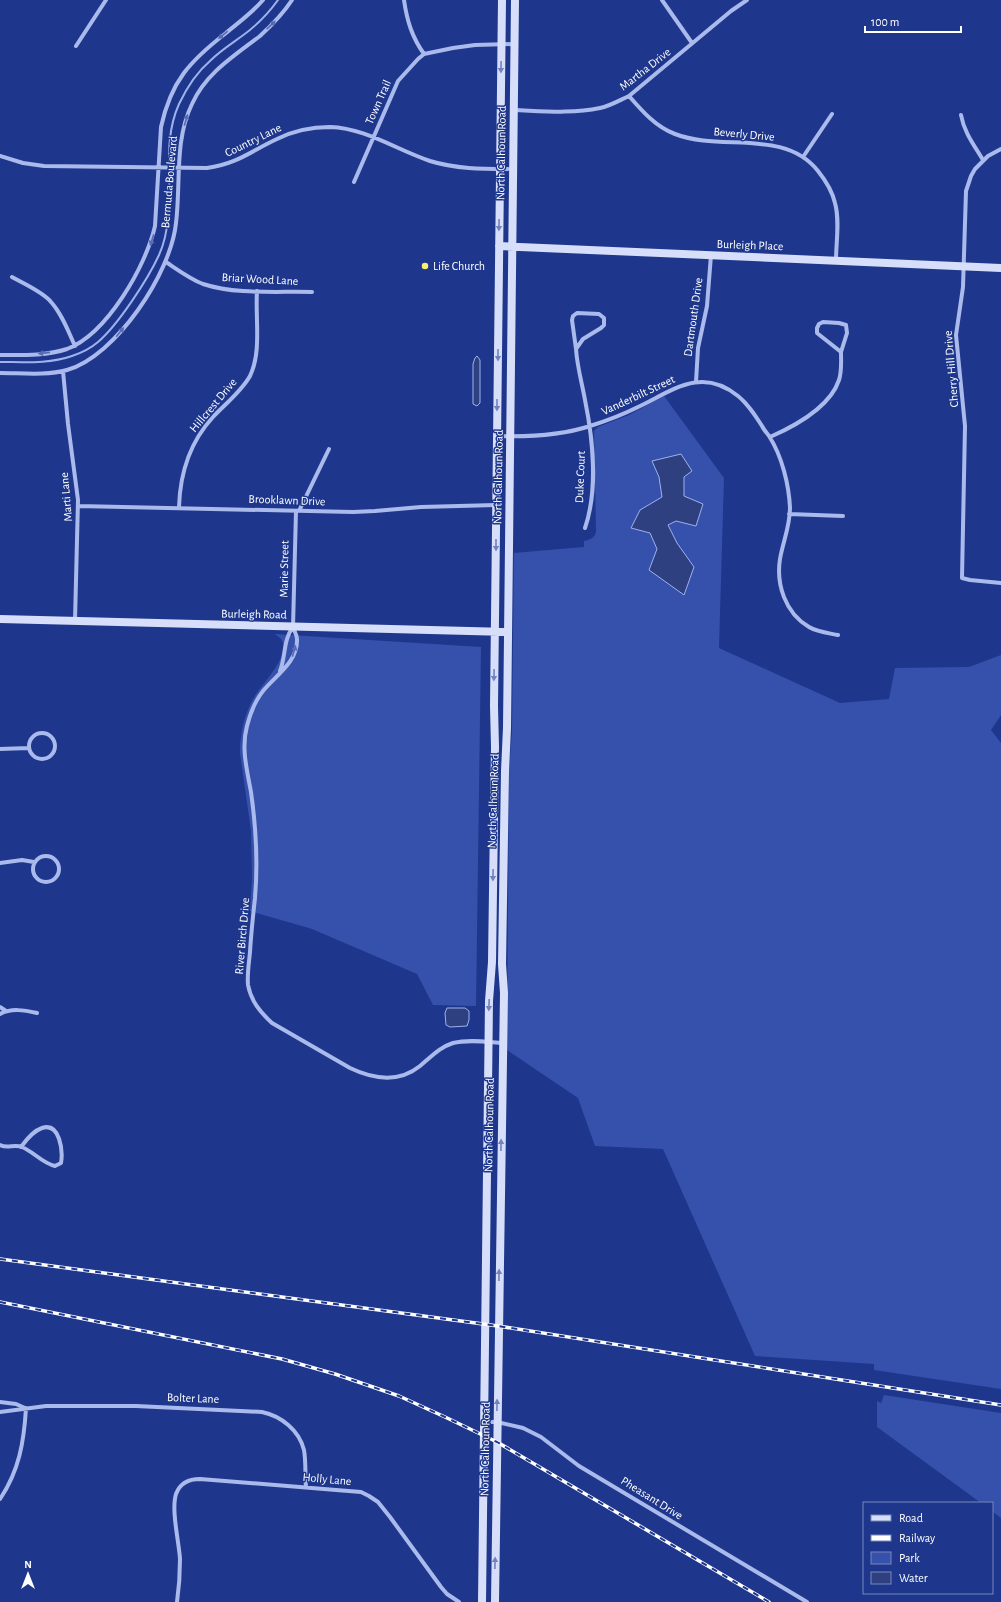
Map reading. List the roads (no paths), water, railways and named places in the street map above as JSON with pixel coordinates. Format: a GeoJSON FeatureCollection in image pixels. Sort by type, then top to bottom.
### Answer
{"type":"FeatureCollection","features":[{"type":"Feature","properties":{"kind":"main road","name":"North Calhoun Road"},"geometry":{"type":"LineString","coordinates":[[482,1602],[489,1001],[492,962],[499,246],[504,169],[501,44],[502,0]]}},
{"type":"Feature","properties":{"kind":"main road","name":"North Calhoun Road"},"geometry":{"type":"LineString","coordinates":[[495,1602],[504,993],[502,933],[508,632],[515,0]]}},
{"type":"Feature","properties":{"kind":"main road","name":"Burleigh Place"},"geometry":{"type":"LineString","coordinates":[[499,246],[1001,268]]}},
{"type":"Feature","properties":{"kind":"main road","name":"Burleigh Road"},"geometry":{"type":"LineString","coordinates":[[0,620],[508,632]]}},
{"type":"Feature","properties":{"kind":"street"},"geometry":{"type":"LineString","coordinates":[[76,46],[106,0]]}},
{"type":"Feature","properties":{"kind":"street","name":"Bermuda Boulevard"},"geometry":{"type":"LineString","coordinates":[[0,355],[65,350],[75,346],[97,330],[107,318],[137,272],[147,253],[155,226],[159,142],[164,112],[173,89],[178,80],[204,51],[250,14],[263,0]]}},
{"type":"Feature","properties":{"kind":"street","name":"Bermuda Boulevard"},"geometry":{"type":"LineString","coordinates":[[0,373],[43,373],[63,370],[85,362],[110,344],[145,299],[166,262],[174,239],[182,133],[192,103],[202,86],[220,66],[277,20],[292,0]]}},
{"type":"Feature","properties":{"kind":"street"},"geometry":{"type":"LineString","coordinates":[[404,0],[411,31],[416,43],[424,54],[453,48],[514,44]]}},
{"type":"Feature","properties":{"kind":"street"},"geometry":{"type":"LineString","coordinates":[[662,0],[692,43]]}},
{"type":"Feature","properties":{"kind":"street","name":"Martha Drive"},"geometry":{"type":"LineString","coordinates":[[514,110],[584,111],[601,108],[629,96],[731,11],[747,0]]}},
{"type":"Feature","properties":{"kind":"street","name":"Town Trail"},"geometry":{"type":"LineString","coordinates":[[354,182],[398,81],[405,72],[424,54]]}},
{"type":"Feature","properties":{"kind":"street","name":"Beverly Drive"},"geometry":{"type":"LineString","coordinates":[[629,96],[651,119],[668,131],[680,136],[704,141],[774,146],[803,156],[816,168],[832,192],[837,216],[836,260]]}},
{"type":"Feature","properties":{"kind":"street"},"geometry":{"type":"LineString","coordinates":[[803,156],[832,114]]}},
{"type":"Feature","properties":{"kind":"street"},"geometry":{"type":"LineString","coordinates":[[961,114],[962,123],[968,136],[983,160]]}},
{"type":"Feature","properties":{"kind":"street","name":"Country Lane"},"geometry":{"type":"LineString","coordinates":[[0,156],[17,162],[44,166],[158,168],[219,166],[248,155],[278,138],[305,129],[339,128],[373,137],[419,157],[446,165],[461,168],[504,169]]}},
{"type":"Feature","properties":{"kind":"street","name":"Cherry Hill Drive"},"geometry":{"type":"LineString","coordinates":[[1001,149],[983,160],[971,176],[966,191],[963,287],[956,335],[965,426],[962,578],[1001,583]]}},
{"type":"Feature","properties":{"kind":"street","name":"Dartmouth Drive"},"geometry":{"type":"LineString","coordinates":[[696,382],[698,348],[707,306],[711,255]]}},
{"type":"Feature","properties":{"kind":"street","name":"Briar Wood Lane"},"geometry":{"type":"LineString","coordinates":[[166,262],[187,276],[204,284],[225,288],[257,291],[312,292]]}},
{"type":"Feature","properties":{"kind":"street"},"geometry":{"type":"LineString","coordinates":[[12,277],[51,301],[58,311],[75,346]]}},
{"type":"Feature","properties":{"kind":"street","name":"Hillcrest Drive"},"geometry":{"type":"LineString","coordinates":[[179,507],[179,497],[184,472],[192,447],[205,427],[234,397],[250,376],[256,349],[257,291]]}},
{"type":"Feature","properties":{"kind":"street","name":"Duke Court"},"geometry":{"type":"LineString","coordinates":[[576,349],[583,339],[604,325],[604,318],[602,315],[581,313],[574,314],[572,320],[573,334],[589,427],[592,477],[588,517],[585,528]]}},
{"type":"Feature","properties":{"kind":"street"},"geometry":{"type":"LineString","coordinates":[[770,436],[808,416],[824,403],[839,380],[841,370],[841,352],[847,333],[846,325],[823,322],[818,324],[817,333],[820,337],[841,352]]}},
{"type":"Feature","properties":{"kind":"street","name":"Marti Lane"},"geometry":{"type":"LineString","coordinates":[[63,370],[78,506],[75,622]]}},
{"type":"Feature","properties":{"kind":"street","name":"Vanderbilt Street"},"geometry":{"type":"LineString","coordinates":[[497,436],[545,435],[574,431],[589,427],[638,407],[674,388],[696,382],[714,384],[736,394],[744,401],[770,436],[784,470],[789,496],[788,529],[779,566],[779,582],[784,598],[788,606],[799,620],[809,627],[838,635]]}},
{"type":"Feature","properties":{"kind":"street","name":"Marie Street"},"geometry":{"type":"LineString","coordinates":[[293,627],[298,511],[329,449]]}},
{"type":"Feature","properties":{"kind":"street","name":"Brooklawn Drive"},"geometry":{"type":"LineString","coordinates":[[78,506],[179,507],[298,511],[375,511],[421,507],[496,505]]}},
{"type":"Feature","properties":{"kind":"street"},"geometry":{"type":"LineString","coordinates":[[789,514],[842,516]]}},
{"type":"Feature","properties":{"kind":"street","name":"River Birch Drive"},"geometry":{"type":"LineString","coordinates":[[280,671],[285,657],[286,639],[293,627]]}},
{"type":"Feature","properties":{"kind":"street","name":"River Birch Drive"},"geometry":{"type":"LineString","coordinates":[[293,627],[297,638],[295,650],[291,660],[263,691],[250,716],[245,734],[245,761],[251,792],[256,846],[256,881],[248,975],[251,996],[256,1006],[272,1023],[350,1068],[363,1074],[379,1078],[393,1077],[411,1072],[439,1050],[453,1043],[503,1043]]}},
{"type":"Feature","properties":{"kind":"street"},"geometry":{"type":"LineString","coordinates":[[42,733],[50,736],[55,743],[52,755],[44,759],[36,758],[30,752],[29,748],[31,739],[42,733]]}},
{"type":"Feature","properties":{"kind":"street"},"geometry":{"type":"LineString","coordinates":[[0,749],[29,748]]}},
{"type":"Feature","properties":{"kind":"street"},"geometry":{"type":"LineString","coordinates":[[44,856],[52,857],[58,862],[58,875],[51,881],[41,882],[32,872],[34,862],[36,859],[44,856]]}},
{"type":"Feature","properties":{"kind":"street"},"geometry":{"type":"LineString","coordinates":[[0,863],[22,860],[34,862]]}},
{"type":"Feature","properties":{"kind":"street"},"geometry":{"type":"LineString","coordinates":[[0,1007],[6,1011]]}},
{"type":"Feature","properties":{"kind":"street"},"geometry":{"type":"LineString","coordinates":[[0,1014],[6,1011],[28,1011],[36,1014]]}},
{"type":"Feature","properties":{"kind":"street"},"geometry":{"type":"LineString","coordinates":[[0,1145],[4,1147],[21,1147],[46,1164],[55,1166],[61,1163],[61,1143],[56,1133],[49,1128],[42,1128],[34,1132],[21,1147]]}},
{"type":"Feature","properties":{"kind":"street","name":"Bolter Lane"},"geometry":{"type":"LineString","coordinates":[[0,1402],[16,1404],[26,1408]]}},
{"type":"Feature","properties":{"kind":"street","name":"Bolter Lane"},"geometry":{"type":"LineString","coordinates":[[0,1412],[46,1406],[136,1406],[249,1410],[269,1413],[287,1424],[296,1433],[301,1441],[304,1451],[306,1487]]}},
{"type":"Feature","properties":{"kind":"street"},"geometry":{"type":"LineString","coordinates":[[0,1499],[15,1472],[21,1454],[26,1408]]}},
{"type":"Feature","properties":{"kind":"street","name":"Pheasant Drive"},"geometry":{"type":"LineString","coordinates":[[484,1422],[497,1422],[522,1428],[541,1437],[579,1466],[807,1602]]}},
{"type":"Feature","properties":{"kind":"street","name":"Holly Lane"},"geometry":{"type":"LineString","coordinates":[[177,1602],[180,1558],[175,1507],[176,1494],[183,1484],[194,1479],[360,1492],[369,1496],[378,1502],[390,1517],[441,1587],[447,1594],[459,1602]]}},
{"type":"Feature","properties":{"kind":"water"},"geometry":{"type":"Polygon","coordinates":[[[477,356],[480,360],[480,403],[477,406],[473,404],[473,364],[477,356]]]}},
{"type":"Feature","properties":{"kind":"water"},"geometry":{"type":"Polygon","coordinates":[[[681,454],[692,471],[684,477],[684,496],[703,504],[696,526],[676,521],[668,525],[677,543],[694,567],[684,595],[649,570],[657,549],[650,533],[631,528],[640,510],[662,497],[659,477],[652,461],[681,454]]]}},
{"type":"Feature","properties":{"kind":"water"},"geometry":{"type":"Polygon","coordinates":[[[447,1008],[465,1008],[469,1011],[467,1026],[450,1027],[446,1025],[445,1013],[447,1008]]]}},
{"type":"Feature","properties":{"kind":"waterway"},"geometry":{"type":"LineString","coordinates":[[0,362],[27,362],[63,359],[89,348],[98,342],[114,325],[148,276],[164,242],[169,203],[169,146],[174,118],[182,98],[201,70],[222,51],[257,24],[278,0]]}},
{"type":"Feature","properties":{"kind":"railway"},"geometry":{"type":"LineString","coordinates":[[0,1259],[498,1326],[1001,1405]]}},
{"type":"Feature","properties":{"kind":"railway"},"geometry":{"type":"LineString","coordinates":[[0,1302],[282,1359],[335,1374],[399,1396],[497,1442],[769,1602]]}},
{"type":"Feature","properties":{"kind":"place","name":"Life Church"},"geometry":{"type":"Point","coordinates":[425,266]}}]}
